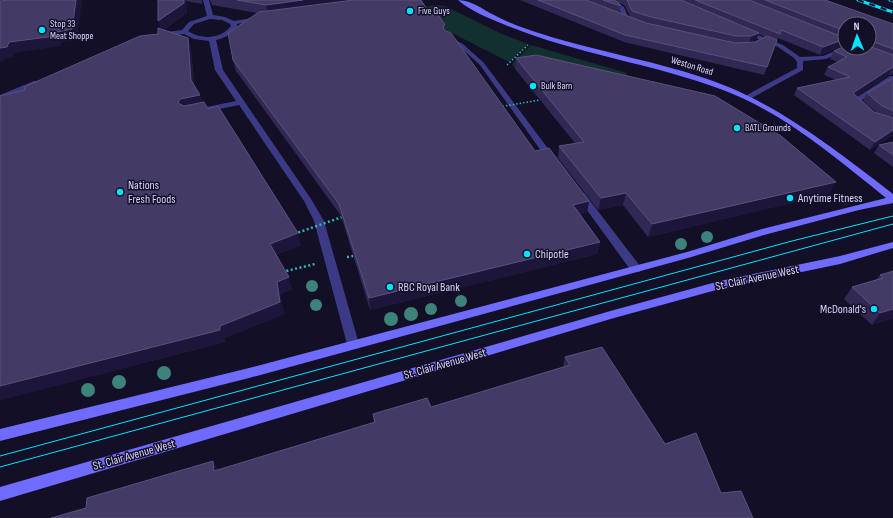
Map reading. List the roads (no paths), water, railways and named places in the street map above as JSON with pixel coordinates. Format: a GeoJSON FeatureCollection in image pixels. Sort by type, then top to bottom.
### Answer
{"type":"FeatureCollection","features":[{"type":"Feature","properties":{"kind":"main road","name":"Weston Road"},"geometry":{"type":"LineString","coordinates":[[461,0],[494,17],[531,32],[577,47],[679,73],[748,98],[776,113],[814,138],[893,199]]}},
{"type":"Feature","properties":{"kind":"main road"},"geometry":{"type":"LineString","coordinates":[[0,435],[249,373],[352,344],[636,269],[762,232],[893,199]]}},
{"type":"Feature","properties":{"kind":"main road","name":"St. Clair Avenue West"},"geometry":{"type":"LineString","coordinates":[[0,494],[614,314],[720,285],[840,260],[893,245]]}},
{"type":"Feature","properties":{"kind":"street"},"geometry":{"type":"LineString","coordinates":[[206,0],[210,18]]}},
{"type":"Feature","properties":{"kind":"street"},"geometry":{"type":"LineString","coordinates":[[606,0],[622,8],[628,20],[618,17]]}},
{"type":"Feature","properties":{"kind":"street"},"geometry":{"type":"LineString","coordinates":[[185,32],[192,22],[210,18],[222,18],[234,23],[264,19]]}},
{"type":"Feature","properties":{"kind":"street"},"geometry":{"type":"LineString","coordinates":[[153,36],[185,32],[190,36],[199,38],[212,38],[227,33],[232,29],[234,23]]}},
{"type":"Feature","properties":{"kind":"street"},"geometry":{"type":"LineString","coordinates":[[742,31],[791,51],[800,59],[802,64],[801,69],[748,98]]}},
{"type":"Feature","properties":{"kind":"street"},"geometry":{"type":"LineString","coordinates":[[212,38],[219,70],[308,201],[319,221],[352,344]]}},
{"type":"Feature","properties":{"kind":"street"},"geometry":{"type":"LineString","coordinates":[[447,38],[461,45],[482,64],[560,170]]}},
{"type":"Feature","properties":{"kind":"street"},"geometry":{"type":"LineString","coordinates":[[755,44],[764,40]]}},
{"type":"Feature","properties":{"kind":"street"},"geometry":{"type":"LineString","coordinates":[[456,51],[466,51]]}},
{"type":"Feature","properties":{"kind":"street"},"geometry":{"type":"LineString","coordinates":[[800,59],[824,58],[837,52]]}},
{"type":"Feature","properties":{"kind":"street"},"geometry":{"type":"LineString","coordinates":[[869,113],[855,101],[893,78]]}},
{"type":"Feature","properties":{"kind":"street"},"geometry":{"type":"LineString","coordinates":[[0,98],[46,80]]}},
{"type":"Feature","properties":{"kind":"street"},"geometry":{"type":"LineString","coordinates":[[187,114],[240,102]]}},
{"type":"Feature","properties":{"kind":"street"},"geometry":{"type":"LineString","coordinates":[[573,186],[636,269]]}},
{"type":"Feature","properties":{"kind":"tram line"},"geometry":{"type":"LineString","coordinates":[[0,456],[792,241],[893,216]]}},
{"type":"Feature","properties":{"kind":"tram line"},"geometry":{"type":"LineString","coordinates":[[0,467],[893,224]]}},
{"type":"Feature","properties":{"kind":"railway"},"geometry":{"type":"LineString","coordinates":[[858,0],[893,12]]}},
{"type":"Feature","properties":{"kind":"place","name":"Five Guys"},"geometry":{"type":"Point","coordinates":[410,11]}},
{"type":"Feature","properties":{"kind":"place","name":"Stop 33 Meat Shoppe"},"geometry":{"type":"Point","coordinates":[42,30]}},
{"type":"Feature","properties":{"kind":"place","name":"Bulk Barn"},"geometry":{"type":"Point","coordinates":[533,86]}},
{"type":"Feature","properties":{"kind":"place","name":"BATL Grounds"},"geometry":{"type":"Point","coordinates":[737,128]}},
{"type":"Feature","properties":{"kind":"place","name":"Nations Fresh Foods"},"geometry":{"type":"Point","coordinates":[120,192]}},
{"type":"Feature","properties":{"kind":"place","name":"Anytime Fitness"},"geometry":{"type":"Point","coordinates":[790,198]}},
{"type":"Feature","properties":{"kind":"place","name":"Chipotle"},"geometry":{"type":"Point","coordinates":[527,254]}},
{"type":"Feature","properties":{"kind":"place","name":"RBC Royal Bank"},"geometry":{"type":"Point","coordinates":[390,287]}},
{"type":"Feature","properties":{"kind":"place","name":"McDonald's"},"geometry":{"type":"Point","coordinates":[874,309]}}]}
